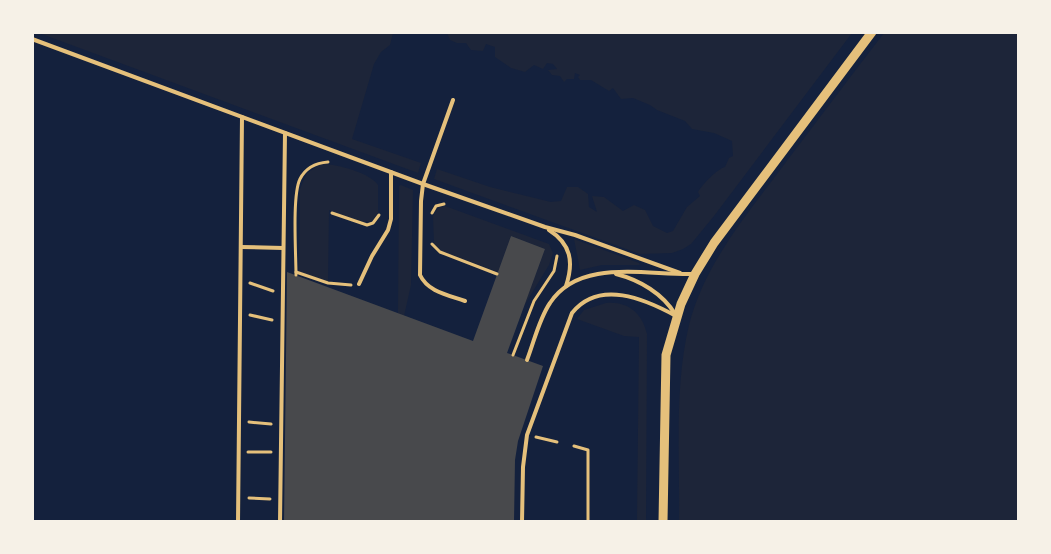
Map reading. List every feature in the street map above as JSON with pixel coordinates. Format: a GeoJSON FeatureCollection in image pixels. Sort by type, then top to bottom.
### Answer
{"type":"FeatureCollection","features":[{"type":"Feature","properties":{"kind":"street"},"geometry":{"type":"LineString","coordinates":[[663,522],[665,374],[668,346],[676,316],[695,274],[728,224],[872,32]]}},
{"type":"Feature","properties":{"kind":"lane"},"geometry":{"type":"LineString","coordinates":[[32,39],[423,184],[545,228],[575,235],[680,273]]}},
{"type":"Feature","properties":{"kind":"lane"},"geometry":{"type":"LineString","coordinates":[[453,100],[423,184],[420,275],[424,284],[465,301]]}},
{"type":"Feature","properties":{"kind":"lane"},"geometry":{"type":"LineString","coordinates":[[238,522],[242,117]]}},
{"type":"Feature","properties":{"kind":"lane"},"geometry":{"type":"LineString","coordinates":[[280,522],[285,133]]}},
{"type":"Feature","properties":{"kind":"lane"},"geometry":{"type":"LineString","coordinates":[[359,284],[372,256],[388,230],[391,219],[391,172]]}},
{"type":"Feature","properties":{"kind":"lane"},"geometry":{"type":"LineString","coordinates":[[545,228],[564,242],[570,254],[571,273],[566,286]]}},
{"type":"Feature","properties":{"kind":"lane"},"geometry":{"type":"LineString","coordinates":[[241,247],[283,248]]}},
{"type":"Feature","properties":{"kind":"lane"},"geometry":{"type":"LineString","coordinates":[[527,360],[549,303],[566,286],[591,275],[611,273],[695,274]]}},
{"type":"Feature","properties":{"kind":"lane"},"geometry":{"type":"LineString","coordinates":[[611,273],[632,279],[657,293],[676,316]]}},
{"type":"Feature","properties":{"kind":"lane"},"geometry":{"type":"LineString","coordinates":[[522,522],[523,467],[528,435],[572,313],[586,300],[595,296],[617,294],[645,301],[676,316]]}},
{"type":"Feature","properties":{"kind":"path"},"geometry":{"type":"LineString","coordinates":[[335,163],[328,162],[312,165],[300,179],[297,188],[296,273],[343,286],[359,284]]}},
{"type":"Feature","properties":{"kind":"path"},"geometry":{"type":"LineString","coordinates":[[431,215],[436,206],[445,203],[450,204]]}},
{"type":"Feature","properties":{"kind":"path"},"geometry":{"type":"LineString","coordinates":[[332,213],[368,225],[373,223],[380,214]]}},
{"type":"Feature","properties":{"kind":"path"},"geometry":{"type":"LineString","coordinates":[[431,240],[436,250],[497,274]]}},
{"type":"Feature","properties":{"kind":"path"},"geometry":{"type":"LineString","coordinates":[[249,283],[273,291]]}},
{"type":"Feature","properties":{"kind":"path"},"geometry":{"type":"LineString","coordinates":[[249,315],[272,320]]}},
{"type":"Feature","properties":{"kind":"path"},"geometry":{"type":"LineString","coordinates":[[248,422],[271,424]]}},
{"type":"Feature","properties":{"kind":"path"},"geometry":{"type":"LineString","coordinates":[[536,437],[557,442]]}},
{"type":"Feature","properties":{"kind":"path"},"geometry":{"type":"LineString","coordinates":[[574,446],[588,450],[588,522]]}},
{"type":"Feature","properties":{"kind":"path"},"geometry":{"type":"LineString","coordinates":[[248,452],[271,452]]}},
{"type":"Feature","properties":{"kind":"path"},"geometry":{"type":"LineString","coordinates":[[247,498],[270,499]]}},
{"type":"Feature","properties":{"kind":"shaded area"},"geometry":{"type":"Polygon","coordinates":[[[447,32],[852,33],[691,244],[672,253],[640,254],[434,179],[437,169],[490,187],[551,202],[561,201],[567,187],[578,187],[588,194],[589,207],[597,212],[592,196],[604,197],[623,211],[634,205],[645,210],[653,226],[667,233],[673,231],[687,207],[700,196],[698,192],[703,185],[714,174],[725,167],[729,158],[733,156],[732,141],[714,133],[692,129],[685,121],[633,98],[621,99],[613,88],[609,91],[591,80],[580,80],[578,77],[580,75],[575,73],[574,79],[567,79],[564,82],[560,76],[552,75],[548,70],[557,69],[553,64],[547,63],[543,69],[534,65],[525,72],[511,68],[495,57],[495,47],[486,44],[483,51],[471,50],[466,43],[457,43],[450,40],[447,32]]]}},
{"type":"Feature","properties":{"kind":"shaded area"},"geometry":{"type":"Polygon","coordinates":[[[39,33],[393,33],[390,45],[381,52],[374,64],[352,139],[421,163],[418,173],[39,33]]]}},
{"type":"Feature","properties":{"kind":"shaded area"},"geometry":{"type":"Polygon","coordinates":[[[884,33],[1018,33],[1018,521],[679,521],[681,373],[689,325],[696,302],[716,261],[741,222],[884,33]]]}},
{"type":"Feature","properties":{"kind":"shaded area"},"geometry":{"type":"Polygon","coordinates":[[[321,164],[352,170],[368,177],[378,185],[378,213],[372,221],[362,222],[329,210],[328,282],[299,272],[300,189],[307,173],[321,164]]]}},
{"type":"Feature","properties":{"kind":"shaded area"},"geometry":{"type":"Polygon","coordinates":[[[401,185],[413,190],[411,285],[404,316],[398,313],[399,186],[401,185]]]}},
{"type":"Feature","properties":{"kind":"shaded area"},"geometry":{"type":"Polygon","coordinates":[[[445,206],[549,244],[553,253],[549,265],[524,306],[545,249],[511,236],[498,272],[441,251],[434,244],[433,216],[438,208],[445,206]]]}},
{"type":"Feature","properties":{"kind":"shaded area"},"geometry":{"type":"Polygon","coordinates":[[[574,239],[640,265],[602,265],[580,270],[574,239]]]}},
{"type":"Feature","properties":{"kind":"shaded area"},"geometry":{"type":"Polygon","coordinates":[[[606,303],[621,304],[633,310],[642,320],[647,334],[646,521],[637,521],[639,337],[624,336],[577,319],[584,310],[606,303]]]}},
{"type":"Feature","properties":{"kind":"building"},"geometry":{"type":"Polygon","coordinates":[[[511,236],[545,249],[507,353],[543,366],[518,441],[515,460],[514,522],[284,522],[287,272],[473,341],[511,236]]]}}]}
